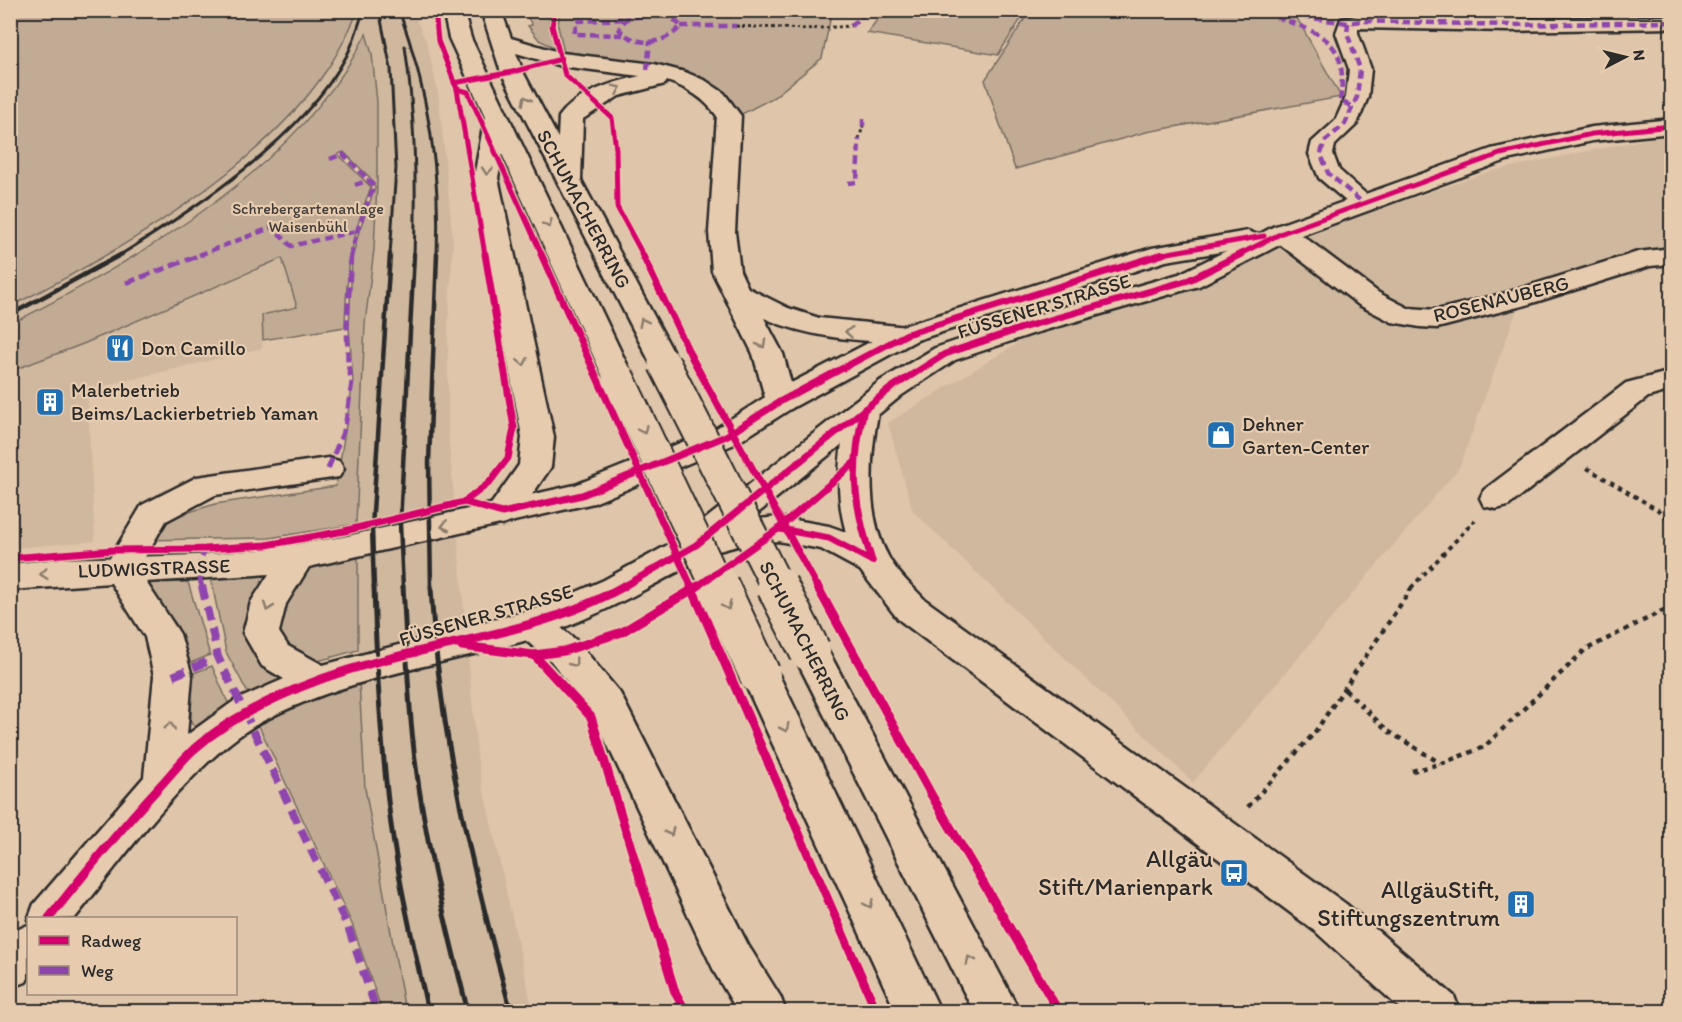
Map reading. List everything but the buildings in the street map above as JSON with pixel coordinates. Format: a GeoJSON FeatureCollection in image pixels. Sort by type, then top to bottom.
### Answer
{"type":"FeatureCollection","features":[{"type":"Feature","properties":{"kind":"main road","name":"SCHUMACHERRING"},"geometry":{"type":"LineString","coordinates":[[453,10],[460,38],[919,1011]]}},
{"type":"Feature","properties":{"kind":"main road","name":"SCHUMACHERRING"},"geometry":{"type":"LineString","coordinates":[[491,10],[512,72],[569,184],[623,281],[873,776],[998,1011]]}},
{"type":"Feature","properties":{"kind":"main road"},"geometry":{"type":"LineString","coordinates":[[1363,203],[1328,173],[1321,154],[1324,142],[1345,124],[1357,97],[1360,69],[1347,33],[1348,23],[1361,21],[1508,25],[1671,22]]}},
{"type":"Feature","properties":{"kind":"main road"},"geometry":{"type":"LineString","coordinates":[[501,36],[561,58],[676,76],[714,94],[729,116],[722,232],[726,271],[768,354],[781,401]]}},
{"type":"Feature","properties":{"kind":"main road"},"geometry":{"type":"LineString","coordinates":[[569,184],[571,117],[592,100],[627,84],[676,76]]}},
{"type":"Feature","properties":{"kind":"main road"},"geometry":{"type":"LineString","coordinates":[[497,114],[486,178],[538,438],[535,467],[502,513]]}},
{"type":"Feature","properties":{"kind":"main road","name":"FÜSSENER STRASSE"},"geometry":{"type":"LineString","coordinates":[[51,917],[128,821],[194,750],[245,713],[319,680],[370,663],[531,624],[568,612],[610,594],[696,545],[891,388],[945,354],[1024,327],[1189,279],[1282,233],[1500,154],[1592,134],[1671,126]]}},
{"type":"Feature","properties":{"kind":"main road","name":"FÜSSENER STRASSE"},"geometry":{"type":"LineString","coordinates":[[298,557],[582,495],[726,436],[781,401],[907,334],[1161,254],[1282,233]]}},
{"type":"Feature","properties":{"kind":"main road","name":"ROSENAUBERG"},"geometry":{"type":"LineString","coordinates":[[1282,233],[1369,299],[1402,316],[1420,318],[1437,319],[1516,299],[1647,258],[1671,256]]}},
{"type":"Feature","properties":{"kind":"main road"},"geometry":{"type":"LineString","coordinates":[[735,292],[766,311],[810,326],[847,332],[907,334]]}},
{"type":"Feature","properties":{"kind":"main road"},"geometry":{"type":"LineString","coordinates":[[1496,498],[1637,390],[1671,380]]}},
{"type":"Feature","properties":{"kind":"main road"},"geometry":{"type":"LineString","coordinates":[[864,409],[854,463],[859,520],[872,561],[911,609],[1330,918],[1438,1011]]}},
{"type":"Feature","properties":{"kind":"main road"},"geometry":{"type":"LineString","coordinates":[[163,784],[173,676],[162,634],[120,570],[154,513],[208,485],[328,469]]}},
{"type":"Feature","properties":{"kind":"main road"},"geometry":{"type":"LineString","coordinates":[[696,545],[741,533],[778,529],[829,538],[872,561]]}},
{"type":"Feature","properties":{"kind":"main road"},"geometry":{"type":"LineString","coordinates":[[298,557],[269,602],[261,633],[275,656],[319,680]]}},
{"type":"Feature","properties":{"kind":"main road","name":"LUDWIGSTRASSE"},"geometry":{"type":"LineString","coordinates":[[10,578],[61,572],[198,568],[262,563],[298,557]]}},
{"type":"Feature","properties":{"kind":"main road"},"geometry":{"type":"LineString","coordinates":[[531,624],[564,651],[607,704],[732,960],[764,1011]]}},
{"type":"Feature","properties":{"kind":"main road"},"geometry":{"type":"LineString","coordinates":[[10,967],[27,946]]}},
{"type":"Feature","properties":{"kind":"main road"},"geometry":{"type":"LineString","coordinates":[[1385,965],[1416,1011]]}},
{"type":"Feature","properties":{"kind":"path"},"geometry":{"type":"LineString","coordinates":[[736,27],[806,29],[851,26]]}},
{"type":"Feature","properties":{"kind":"path"},"geometry":{"type":"LineString","coordinates":[[859,140],[863,126]]}},
{"type":"Feature","properties":{"kind":"path"},"geometry":{"type":"LineString","coordinates":[[1558,452],[1658,510],[1671,522]]}},
{"type":"Feature","properties":{"kind":"path"},"geometry":{"type":"LineString","coordinates":[[1220,839],[1316,732],[1411,588],[1496,498]]}},
{"type":"Feature","properties":{"kind":"path"},"geometry":{"type":"LineString","coordinates":[[1412,771],[1440,764],[1484,747],[1585,650],[1671,606]]}},
{"type":"Feature","properties":{"kind":"path"},"geometry":{"type":"LineString","coordinates":[[1345,690],[1388,731],[1440,764]]}},
{"type":"Feature","properties":{"kind":"shaded area"},"geometry":{"type":"Polygon","coordinates":[[[358,11],[412,11],[427,43],[439,98],[453,242],[448,328],[448,432],[478,765],[533,1011],[405,1011],[388,926],[365,788],[359,681],[357,482],[365,324],[374,249],[377,183],[377,102],[372,54],[366,35],[346,72],[314,113],[289,139],[227,192],[182,226],[117,266],[11,324],[11,306],[98,259],[164,219],[270,135],[295,111],[327,71],[358,11]]]}},
{"type":"Feature","properties":{"kind":"shaded area"},"geometry":{"type":"Polygon","coordinates":[[[1671,134],[1671,261],[1519,304],[1459,468],[1193,782],[913,511],[888,423],[1031,335],[1195,285],[1289,240],[1492,171],[1671,134]]]}},
{"type":"Feature","properties":{"kind":"shaded area"},"geometry":{"type":"Polygon","coordinates":[[[282,258],[297,307],[263,315],[262,348],[87,390],[95,541],[11,548],[11,371],[83,344],[282,258]]]}},
{"type":"Feature","properties":{"kind":"green space"},"geometry":{"type":"Polygon","coordinates":[[[10,11],[358,11],[331,64],[298,107],[264,142],[225,175],[139,235],[95,262],[11,306],[10,11]]]}},
{"type":"Feature","properties":{"kind":"green space"},"geometry":{"type":"Polygon","coordinates":[[[524,11],[550,11],[549,26],[555,48],[539,40],[528,26],[532,25],[524,11]]]}},
{"type":"Feature","properties":{"kind":"green space"},"geometry":{"type":"Polygon","coordinates":[[[560,11],[832,11],[822,58],[774,97],[740,115],[726,97],[708,83],[686,73],[636,61],[564,53],[558,26],[560,11]]]}},
{"type":"Feature","properties":{"kind":"green space"},"geometry":{"type":"Polygon","coordinates":[[[884,11],[1026,11],[998,55],[867,33],[884,11]]]}},
{"type":"Feature","properties":{"kind":"green space"},"geometry":{"type":"Polygon","coordinates":[[[1030,11],[1293,11],[1341,97],[1146,132],[1015,169],[985,80],[1030,11]]]}},
{"type":"Feature","properties":{"kind":"green space","name":"Schrebergartenanlage Waisenbühl"},"geometry":{"type":"Polygon","coordinates":[[[366,34],[372,54],[377,102],[377,183],[374,249],[365,324],[356,524],[269,538],[141,540],[151,524],[215,504],[336,486],[353,382],[349,327],[352,259],[359,231],[375,188],[371,179],[344,152],[338,154],[371,187],[351,255],[345,327],[263,340],[262,315],[297,307],[282,258],[83,344],[11,371],[11,324],[111,270],[162,239],[212,204],[258,167],[301,127],[337,82],[366,34]]]}},
{"type":"Feature","properties":{"kind":"green space"},"geometry":{"type":"Polygon","coordinates":[[[358,554],[358,650],[318,661],[288,646],[279,628],[286,601],[312,563],[358,554]]]}},
{"type":"Feature","properties":{"kind":"green space"},"geometry":{"type":"Polygon","coordinates":[[[276,573],[257,602],[291,678],[250,697],[226,652],[211,579],[276,573]]]}},
{"type":"Feature","properties":{"kind":"green space"},"geometry":{"type":"Polygon","coordinates":[[[188,582],[210,655],[188,664],[178,627],[145,583],[188,582]]]}},
{"type":"Feature","properties":{"kind":"green space"},"geometry":{"type":"Polygon","coordinates":[[[212,666],[229,705],[195,727],[191,723],[191,674],[212,666]]]}},
{"type":"Feature","properties":{"kind":"green space"},"geometry":{"type":"Polygon","coordinates":[[[359,681],[365,788],[405,1011],[382,1011],[352,924],[258,724],[315,697],[359,681]]]}},
{"type":"Feature","properties":{"kind":"railway"},"geometry":{"type":"LineString","coordinates":[[120,255],[181,216],[245,169],[303,116],[327,87],[346,57],[364,10]]}},
{"type":"Feature","properties":{"kind":"railway"},"geometry":{"type":"LineString","coordinates":[[379,10],[391,69],[396,168],[390,255]]}},
{"type":"Feature","properties":{"kind":"railway"},"geometry":{"type":"LineString","coordinates":[[399,10],[418,70],[430,131],[437,192],[437,255]]}},
{"type":"Feature","properties":{"kind":"railway"},"geometry":{"type":"LineString","coordinates":[[405,46],[414,150],[414,255]]}},
{"type":"Feature","properties":{"kind":"railway"},"geometry":{"type":"LineString","coordinates":[[10,315],[122,254]]}},
{"type":"Feature","properties":{"kind":"railway"},"geometry":{"type":"LineString","coordinates":[[374,588],[372,527],[390,254]]}},
{"type":"Feature","properties":{"kind":"railway"},"geometry":{"type":"LineString","coordinates":[[403,588],[400,524],[414,254]]}},
{"type":"Feature","properties":{"kind":"railway"},"geometry":{"type":"LineString","coordinates":[[431,588],[429,462],[437,254]]}},
{"type":"Feature","properties":{"kind":"railway"},"geometry":{"type":"LineString","coordinates":[[374,586],[379,694],[391,828],[428,1012]]}},
{"type":"Feature","properties":{"kind":"railway"},"geometry":{"type":"LineString","coordinates":[[403,586],[408,680],[417,774],[439,893],[468,1012]]}},
{"type":"Feature","properties":{"kind":"railway"},"geometry":{"type":"LineString","coordinates":[[431,586],[435,640],[449,748],[483,907],[511,1012]]}},
{"type":"Feature","properties":{"kind":"marked path"},"geometry":{"type":"LineString","coordinates":[[851,26],[868,10]]}},
{"type":"Feature","properties":{"kind":"marked path"},"geometry":{"type":"LineString","coordinates":[[1253,10],[1348,23],[1361,21],[1508,25],[1672,22]]}},
{"type":"Feature","properties":{"kind":"marked path"},"geometry":{"type":"LineString","coordinates":[[650,14],[671,17],[681,26],[668,37],[650,42],[632,39],[619,29],[626,19],[650,14]]}},
{"type":"Feature","properties":{"kind":"marked path"},"geometry":{"type":"LineString","coordinates":[[1276,17],[1321,35],[1331,43],[1342,65],[1343,81],[1340,101],[1353,107]]}},
{"type":"Feature","properties":{"kind":"marked path"},"geometry":{"type":"LineString","coordinates":[[623,35],[574,34],[577,21],[626,19]]}},
{"type":"Feature","properties":{"kind":"marked path"},"geometry":{"type":"LineString","coordinates":[[1348,23],[1347,33],[1360,69],[1357,97],[1345,124],[1324,142],[1321,154],[1328,173],[1363,203]]}},
{"type":"Feature","properties":{"kind":"marked path"},"geometry":{"type":"LineString","coordinates":[[681,26],[736,26]]}},
{"type":"Feature","properties":{"kind":"marked path"},"geometry":{"type":"LineString","coordinates":[[647,70],[650,41]]}},
{"type":"Feature","properties":{"kind":"marked path"},"geometry":{"type":"LineString","coordinates":[[863,119],[863,126]]}},
{"type":"Feature","properties":{"kind":"marked path"},"geometry":{"type":"LineString","coordinates":[[848,183],[857,182],[859,139]]}},
{"type":"Feature","properties":{"kind":"marked path"},"geometry":{"type":"LineString","coordinates":[[328,469],[345,427],[352,382],[348,365],[347,327],[350,259],[357,231],[374,186],[343,154],[330,159]]}},
{"type":"Feature","properties":{"kind":"marked path"},"geometry":{"type":"LineString","coordinates":[[355,185],[369,180]]}},
{"type":"Feature","properties":{"kind":"marked path"},"geometry":{"type":"LineString","coordinates":[[126,283],[273,227],[291,246],[357,231]]}},
{"type":"Feature","properties":{"kind":"marked path"},"geometry":{"type":"LineString","coordinates":[[205,549],[198,568],[218,657],[348,927],[377,1012]]}},
{"type":"Feature","properties":{"kind":"marked path"},"geometry":{"type":"LineString","coordinates":[[173,676],[218,657]]}},
{"type":"Feature","properties":{"kind":"cycle path"},"geometry":{"type":"LineString","coordinates":[[10,558],[114,550],[205,549],[266,545],[344,531],[464,502],[489,483],[508,458],[514,428],[457,89],[438,41],[435,10]]}},
{"type":"Feature","properties":{"kind":"cycle path"},"geometry":{"type":"LineString","coordinates":[[555,10],[552,26],[565,75],[612,118],[616,149],[617,207],[652,273],[692,358],[932,796],[1059,1012]]}},
{"type":"Feature","properties":{"kind":"cycle path"},"geometry":{"type":"LineString","coordinates":[[454,83],[512,72],[561,59]]}},
{"type":"Feature","properties":{"kind":"cycle path"},"geometry":{"type":"LineString","coordinates":[[457,89],[468,92],[735,683],[877,1012]]}},
{"type":"Feature","properties":{"kind":"cycle path"},"geometry":{"type":"LineString","coordinates":[[50,917],[127,821],[194,749],[245,713],[319,680],[371,663],[531,624],[610,594],[696,545],[891,388],[945,354],[1025,327],[1189,280],[1282,233],[1500,154],[1592,134],[1672,126]]}},
{"type":"Feature","properties":{"kind":"cycle path"},"geometry":{"type":"LineString","coordinates":[[464,502],[502,513],[582,495],[726,436],[781,401],[907,334],[1161,254],[1264,236]]}},
{"type":"Feature","properties":{"kind":"cycle path"},"geometry":{"type":"LineString","coordinates":[[864,409],[856,451],[855,493],[859,521],[872,561]]}},
{"type":"Feature","properties":{"kind":"cycle path"},"geometry":{"type":"LineString","coordinates":[[534,655],[564,651],[622,632],[703,583],[778,529],[854,463]]}},
{"type":"Feature","properties":{"kind":"cycle path"},"geometry":{"type":"LineString","coordinates":[[780,529],[829,538],[872,561]]}},
{"type":"Feature","properties":{"kind":"cycle path"},"geometry":{"type":"LineString","coordinates":[[462,646],[534,655],[591,717],[675,992],[686,1012]]}},
{"type":"Feature","properties":{"kind":"place","name":"Don Camillo"},"geometry":{"type":"Point","coordinates":[120,348]}},
{"type":"Feature","properties":{"kind":"place","name":"Malerbetrieb Beims/Lackierbetrieb Yaman"},"geometry":{"type":"Point","coordinates":[50,402]}},
{"type":"Feature","properties":{"kind":"place","name":"Dehner Garten-Center"},"geometry":{"type":"Point","coordinates":[1221,435]}},
{"type":"Feature","properties":{"kind":"place","name":"Allgäu Stift/Marienpark"},"geometry":{"type":"Point","coordinates":[1234,873]}},
{"type":"Feature","properties":{"kind":"place","name":"AllgäuStift, Stiftungszentrum"},"geometry":{"type":"Point","coordinates":[1521,904]}}]}
